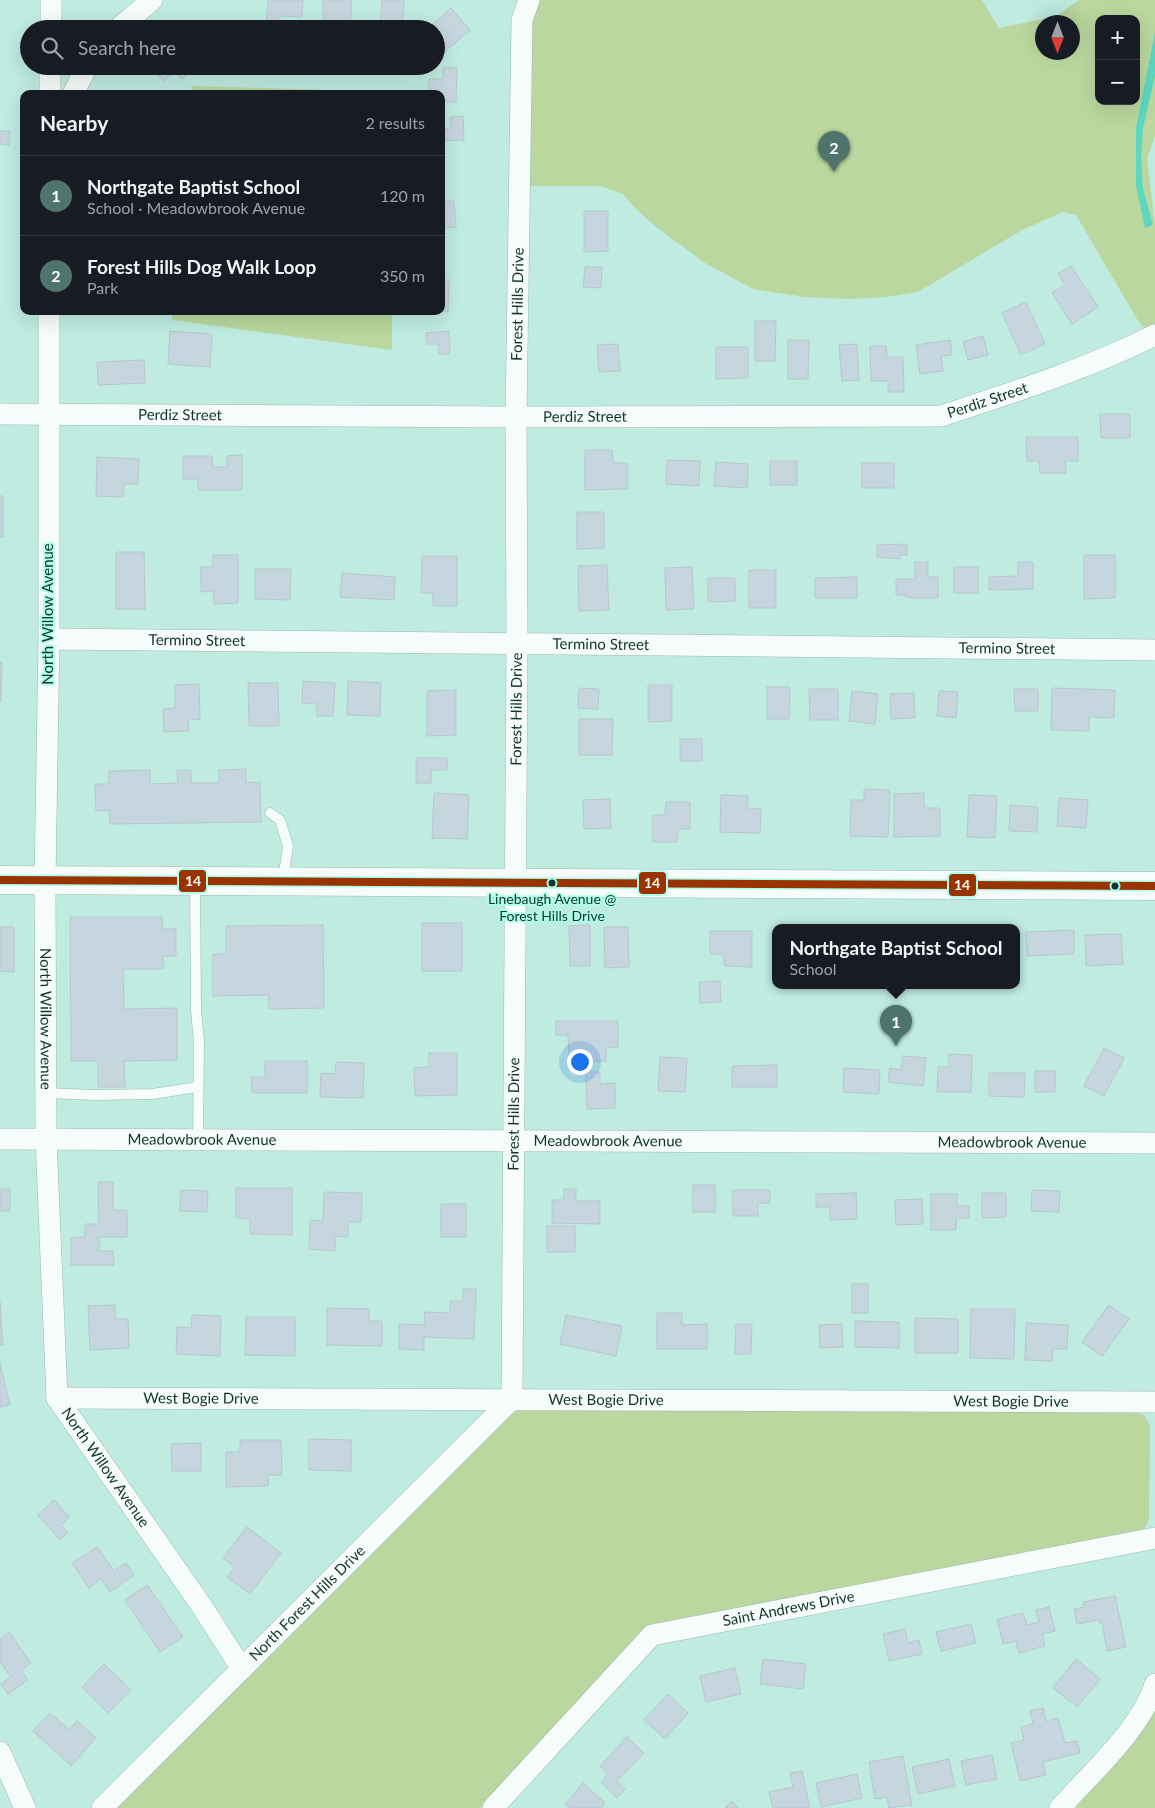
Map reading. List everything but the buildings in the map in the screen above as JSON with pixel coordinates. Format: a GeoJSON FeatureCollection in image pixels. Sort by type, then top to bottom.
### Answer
{"type":"FeatureCollection","features":[{"type":"Feature","properties":{"kind":"street"},"geometry":{"type":"LineString","coordinates":[[51,0],[51,20]]}},
{"type":"Feature","properties":{"kind":"street"},"geometry":{"type":"LineString","coordinates":[[129,20],[152,0]]}},
{"type":"Feature","properties":{"kind":"street"},"geometry":{"type":"LineString","coordinates":[[512,0],[525,10]]}},
{"type":"Feature","properties":{"kind":"street","name":"Forest Hills Drive"},"geometry":{"type":"LineString","coordinates":[[512,1399],[515,1142],[516,417],[525,10]]}},
{"type":"Feature","properties":{"kind":"street"},"geometry":{"type":"LineString","coordinates":[[50,75],[50,90]]}},
{"type":"Feature","properties":{"kind":"street"},"geometry":{"type":"LineString","coordinates":[[76,90],[83,75]]}},
{"type":"Feature","properties":{"kind":"street","name":"North Willow Avenue"},"geometry":{"type":"LineString","coordinates":[[49,315],[49,638],[45,880],[46,1139],[57,1398],[201,1605],[242,1669]]}},
{"type":"Feature","properties":{"kind":"street","name":"Perdiz Street"},"geometry":{"type":"LineString","coordinates":[[0,414],[516,417],[941,416],[1009,394],[1120,352],[1155,335]]}},
{"type":"Feature","properties":{"kind":"street","name":"Termino Street"},"geometry":{"type":"LineString","coordinates":[[49,638],[1155,650]]}},
{"type":"Feature","properties":{"kind":"street"},"geometry":{"type":"LineString","coordinates":[[0,880],[1155,886]]}},
{"type":"Feature","properties":{"kind":"street","name":"Meadowbrook Avenue"},"geometry":{"type":"LineString","coordinates":[[0,1139],[1155,1143]]}},
{"type":"Feature","properties":{"kind":"street","name":"West Bogie Drive"},"geometry":{"type":"LineString","coordinates":[[57,1398],[1155,1402]]}},
{"type":"Feature","properties":{"kind":"street","name":"North Forest Hills Drive"},"geometry":{"type":"LineString","coordinates":[[102,1808],[512,1399]]}},
{"type":"Feature","properties":{"kind":"street","name":"Saint Andrews Drive"},"geometry":{"type":"LineString","coordinates":[[493,1808],[652,1635],[1155,1538]]}},
{"type":"Feature","properties":{"kind":"street"},"geometry":{"type":"LineString","coordinates":[[1060,1808],[1130,1730],[1152,1694],[1155,1684]]}},
{"type":"Feature","properties":{"kind":"street"},"geometry":{"type":"LineString","coordinates":[[0,1752],[25,1808]]}},
{"type":"Feature","properties":{"kind":"lane"},"geometry":{"type":"LineString","coordinates":[[270,812],[280,820],[288,846],[282,881]]}},
{"type":"Feature","properties":{"kind":"lane"},"geometry":{"type":"LineString","coordinates":[[196,881],[196,1010],[199,1042],[198,1140]]}},
{"type":"Feature","properties":{"kind":"lane"},"geometry":{"type":"LineString","coordinates":[[46,1094],[152,1094],[198,1087]]}},
{"type":"Feature","properties":{"kind":"shaded area"},"geometry":{"type":"Polygon","coordinates":[[[540,0],[982,0],[999,28],[1035,20],[1035,60],[1080,60],[1080,15],[1057,15],[1079,0],[1155,0],[1155,136],[1147,159],[1155,225],[1155,335],[1151,337],[1137,319],[1076,215],[1063,212],[1022,230],[918,292],[886,297],[850,299],[805,297],[753,289],[705,263],[655,226],[623,194],[600,186],[519,186],[522,20],[540,0]]]}},
{"type":"Feature","properties":{"kind":"shaded area"},"geometry":{"type":"Polygon","coordinates":[[[1155,32],[1155,76],[1143,128],[1141,158],[1143,189],[1153,225],[1145,228],[1136,186],[1136,128],[1155,32]]]}},
{"type":"Feature","properties":{"kind":"shaded area"},"geometry":{"type":"Polygon","coordinates":[[[192,86],[327,90],[192,90],[192,86]]]}},
{"type":"Feature","properties":{"kind":"shaded area"},"geometry":{"type":"Polygon","coordinates":[[[173,315],[392,315],[392,350],[172,320],[173,315]]]}},
{"type":"Feature","properties":{"kind":"shaded area"},"geometry":{"type":"Polygon","coordinates":[[[529,1408],[1136,1411],[1145,1416],[1150,1426],[1149,1520],[1138,1533],[630,1644],[481,1808],[117,1808],[512,1411],[529,1408]]]}},
{"type":"Feature","properties":{"kind":"shaded area"},"geometry":{"type":"Polygon","coordinates":[[[1155,1703],[1155,1808],[1076,1808],[1155,1703]]]}},
{"type":"Feature","properties":{"kind":"transit line","name":"14"},"geometry":{"type":"LineString","coordinates":[[0,880],[1155,886]]}},
{"type":"Feature","properties":{"kind":"place","name":"Forest Hills Dog Walk Loop"},"geometry":{"type":"Point","coordinates":[834,172]}},
{"type":"Feature","properties":{"kind":"place","name":"Linebaugh Avenue @ Forest Hills Drive"},"geometry":{"type":"Point","coordinates":[552,883]}},
{"type":"Feature","properties":{"kind":"place","name":"Northgate Baptist School"},"geometry":{"type":"Point","coordinates":[896,1046]}}]}
